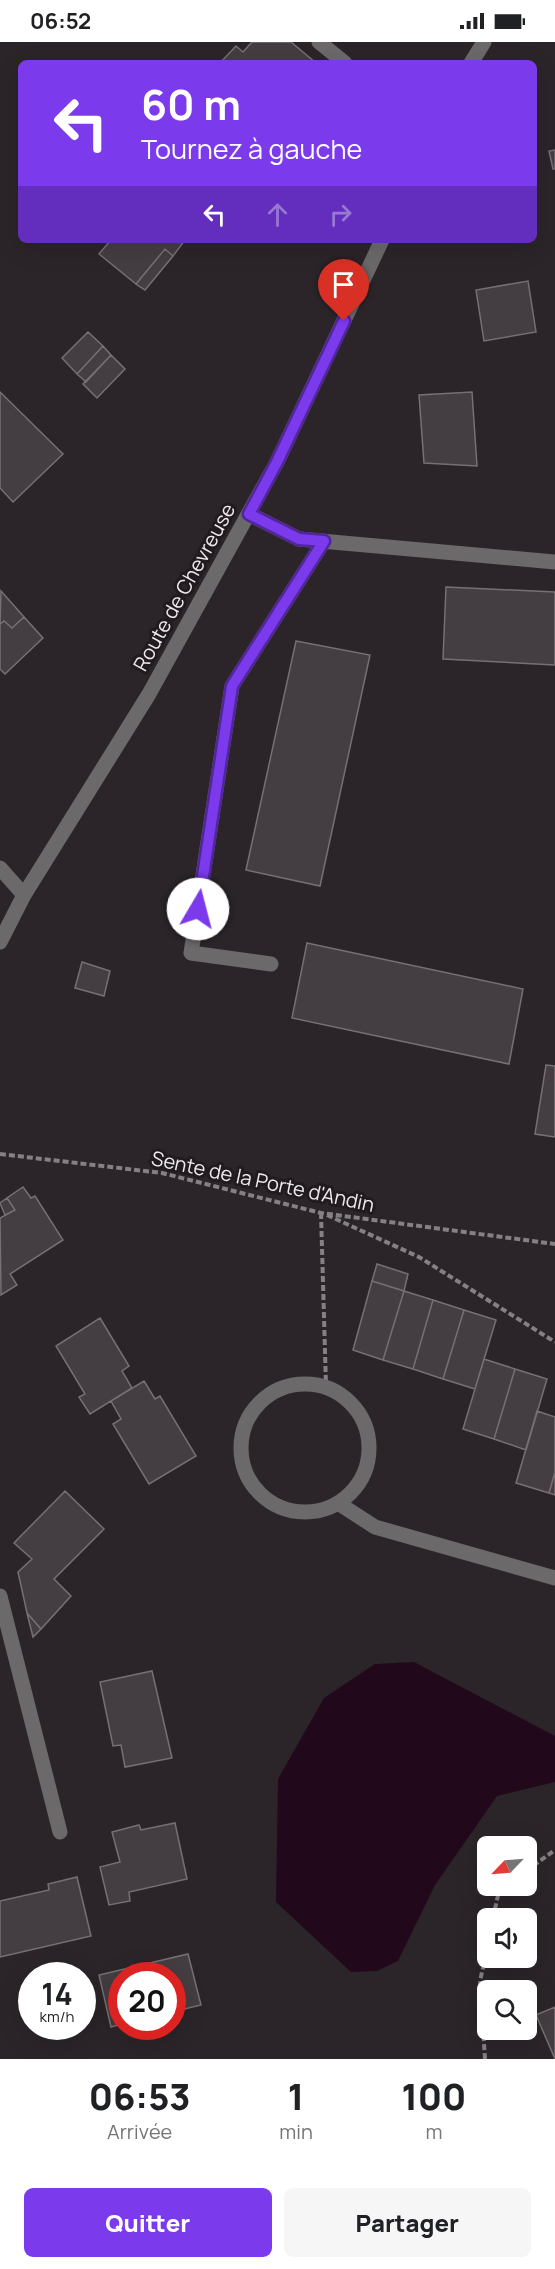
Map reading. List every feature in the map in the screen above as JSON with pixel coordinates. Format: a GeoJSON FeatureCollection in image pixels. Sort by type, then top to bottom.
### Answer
{"type":"FeatureCollection","features":[{"type":"Feature","properties":{"kind":"street"},"geometry":{"type":"LineString","coordinates":[[320,42],[341,60]]}},
{"type":"Feature","properties":{"kind":"street"},"geometry":{"type":"LineString","coordinates":[[473,60],[484,42]]}},
{"type":"Feature","properties":{"kind":"street","name":"Route de Chevreuse"},"geometry":{"type":"LineString","coordinates":[[0,942],[24,895],[149,694],[249,514],[277,462],[381,243]]}},
{"type":"Feature","properties":{"kind":"street"},"geometry":{"type":"LineString","coordinates":[[249,514],[299,539],[555,562]]}},
{"type":"Feature","properties":{"kind":"street"},"geometry":{"type":"LineString","coordinates":[[271,964],[191,953],[232,686],[324,541]]}},
{"type":"Feature","properties":{"kind":"street"},"geometry":{"type":"LineString","coordinates":[[0,868],[24,895]]}},
{"type":"Feature","properties":{"kind":"street"},"geometry":{"type":"LineString","coordinates":[[305,1383],[326,1386],[344,1396],[359,1412],[368,1431],[369,1452],[365,1472],[354,1490],[338,1503],[318,1511],[296,1512],[276,1506],[258,1493],[246,1475],[240,1454],[241,1432],[250,1412],[264,1396],[284,1386],[305,1383]]}},
{"type":"Feature","properties":{"kind":"street"},"geometry":{"type":"LineString","coordinates":[[338,1503],[375,1527],[555,1578]]}},
{"type":"Feature","properties":{"kind":"street"},"geometry":{"type":"LineString","coordinates":[[0,1596],[60,1832]]}},
{"type":"Feature","properties":{"kind":"path","name":"Sente de la Porte d'Andin"},"geometry":{"type":"LineString","coordinates":[[0,1154],[162,1173],[321,1213],[555,1244]]}},
{"type":"Feature","properties":{"kind":"path"},"geometry":{"type":"LineString","coordinates":[[326,1386],[321,1213],[419,1257],[555,1342]]}},
{"type":"Feature","properties":{"kind":"path"},"geometry":{"type":"LineString","coordinates":[[537,1862],[555,1850]]}},
{"type":"Feature","properties":{"kind":"path"},"geometry":{"type":"LineString","coordinates":[[483,1968],[480,1981],[485,2059]]}},
{"type":"Feature","properties":{"kind":"shaded area"},"geometry":{"type":"Polygon","coordinates":[[[414,1662],[555,1736],[555,1782],[497,1796],[435,1885],[398,1961],[377,1971],[351,1972],[276,1902],[278,1779],[324,1698],[375,1664],[414,1662]]]}},
{"type":"Feature","properties":{"kind":"building"},"geometry":{"type":"Polygon","coordinates":[[[252,42],[291,42],[312,60],[223,60],[236,46],[243,52],[252,42]]]}},
{"type":"Feature","properties":{"kind":"building"},"geometry":{"type":"Polygon","coordinates":[[[555,150],[555,169],[553,169],[549,151],[555,150]]]}},
{"type":"Feature","properties":{"kind":"building"},"geometry":{"type":"Polygon","coordinates":[[[108,243],[183,243],[173,256],[165,249],[136,284],[99,254],[108,243]]]}},
{"type":"Feature","properties":{"kind":"building"},"geometry":{"type":"Polygon","coordinates":[[[165,249],[173,256],[145,290],[136,284],[165,249]]]}},
{"type":"Feature","properties":{"kind":"building"},"geometry":{"type":"Polygon","coordinates":[[[528,281],[536,332],[484,341],[476,290],[528,281]]]}},
{"type":"Feature","properties":{"kind":"building"},"geometry":{"type":"Polygon","coordinates":[[[88,332],[103,346],[77,374],[62,358],[88,332]]]}},
{"type":"Feature","properties":{"kind":"building"},"geometry":{"type":"Polygon","coordinates":[[[103,346],[111,355],[86,382],[77,374],[103,346]]]}},
{"type":"Feature","properties":{"kind":"building"},"geometry":{"type":"Polygon","coordinates":[[[111,355],[125,369],[97,398],[83,384],[111,355]]]}},
{"type":"Feature","properties":{"kind":"building"},"geometry":{"type":"Polygon","coordinates":[[[0,392],[63,454],[13,502],[0,488],[0,392]]]}},
{"type":"Feature","properties":{"kind":"building"},"geometry":{"type":"Polygon","coordinates":[[[472,392],[477,466],[424,463],[419,395],[472,392]]]}},
{"type":"Feature","properties":{"kind":"building"},"geometry":{"type":"Polygon","coordinates":[[[446,587],[555,592],[555,665],[443,659],[446,587]]]}},
{"type":"Feature","properties":{"kind":"building"},"geometry":{"type":"Polygon","coordinates":[[[1,591],[24,617],[12,628],[4,621],[0,624],[1,591]]]}},
{"type":"Feature","properties":{"kind":"building"},"geometry":{"type":"Polygon","coordinates":[[[24,617],[43,638],[5,674],[0,669],[0,624],[4,621],[12,628],[24,617]]]}},
{"type":"Feature","properties":{"kind":"building"},"geometry":{"type":"Polygon","coordinates":[[[296,641],[370,655],[320,886],[246,870],[296,641]]]}},
{"type":"Feature","properties":{"kind":"building"},"geometry":{"type":"Polygon","coordinates":[[[307,943],[523,989],[509,1064],[292,1018],[307,943]]]}},
{"type":"Feature","properties":{"kind":"building"},"geometry":{"type":"Polygon","coordinates":[[[82,962],[110,971],[104,996],[75,988],[82,962]]]}},
{"type":"Feature","properties":{"kind":"building"},"geometry":{"type":"Polygon","coordinates":[[[546,1065],[555,1066],[555,1137],[535,1134],[546,1065]]]}},
{"type":"Feature","properties":{"kind":"building"},"geometry":{"type":"Polygon","coordinates":[[[23,1187],[31,1198],[35,1196],[63,1240],[10,1274],[17,1285],[1,1295],[0,1218],[15,1210],[7,1198],[23,1187]]]}},
{"type":"Feature","properties":{"kind":"building"},"geometry":{"type":"Polygon","coordinates":[[[7,1198],[15,1210],[5,1215],[0,1203],[7,1198]]]}},
{"type":"Feature","properties":{"kind":"building"},"geometry":{"type":"Polygon","coordinates":[[[377,1264],[408,1274],[404,1291],[372,1281],[377,1264]]]}},
{"type":"Feature","properties":{"kind":"building"},"geometry":{"type":"Polygon","coordinates":[[[372,1281],[404,1291],[383,1360],[353,1350],[372,1281]]]}},
{"type":"Feature","properties":{"kind":"building"},"geometry":{"type":"Polygon","coordinates":[[[404,1291],[433,1300],[413,1369],[383,1360],[404,1291]]]}},
{"type":"Feature","properties":{"kind":"building"},"geometry":{"type":"Polygon","coordinates":[[[433,1300],[464,1310],[443,1379],[413,1369],[433,1300]]]}},
{"type":"Feature","properties":{"kind":"building"},"geometry":{"type":"Polygon","coordinates":[[[464,1310],[496,1320],[475,1389],[443,1379],[464,1310]]]}},
{"type":"Feature","properties":{"kind":"building"},"geometry":{"type":"Polygon","coordinates":[[[100,1318],[129,1366],[122,1371],[132,1388],[90,1414],[79,1397],[85,1394],[56,1346],[100,1318]]]}},
{"type":"Feature","properties":{"kind":"building"},"geometry":{"type":"Polygon","coordinates":[[[484,1359],[515,1369],[494,1439],[463,1429],[484,1359]]]}},
{"type":"Feature","properties":{"kind":"building"},"geometry":{"type":"Polygon","coordinates":[[[515,1369],[547,1379],[526,1450],[494,1439],[515,1369]]]}},
{"type":"Feature","properties":{"kind":"building"},"geometry":{"type":"Polygon","coordinates":[[[144,1381],[155,1399],[160,1396],[196,1456],[149,1484],[113,1424],[121,1419],[111,1401],[144,1381]]]}},
{"type":"Feature","properties":{"kind":"building"},"geometry":{"type":"Polygon","coordinates":[[[537,1411],[555,1417],[555,1472],[549,1493],[516,1483],[537,1411]]]}},
{"type":"Feature","properties":{"kind":"building"},"geometry":{"type":"Polygon","coordinates":[[[555,1472],[555,1495],[549,1493],[555,1472]]]}},
{"type":"Feature","properties":{"kind":"building"},"geometry":{"type":"Polygon","coordinates":[[[65,1491],[104,1529],[54,1579],[71,1596],[41,1629],[27,1613],[18,1572],[32,1559],[14,1543],[65,1491]]]}},
{"type":"Feature","properties":{"kind":"building"},"geometry":{"type":"Polygon","coordinates":[[[27,1613],[41,1629],[33,1637],[27,1613]]]}},
{"type":"Feature","properties":{"kind":"building"},"geometry":{"type":"Polygon","coordinates":[[[152,1671],[172,1758],[125,1767],[121,1745],[113,1746],[100,1682],[152,1671]]]}},
{"type":"Feature","properties":{"kind":"building"},"geometry":{"type":"Polygon","coordinates":[[[175,1823],[187,1879],[129,1892],[130,1901],[109,1905],[100,1867],[120,1862],[112,1832],[139,1825],[141,1830],[175,1823]]]}},
{"type":"Feature","properties":{"kind":"building"},"geometry":{"type":"Polygon","coordinates":[[[77,1877],[91,1936],[0,1957],[0,1901],[49,1890],[48,1884],[77,1877]]]}},
{"type":"Feature","properties":{"kind":"building"},"geometry":{"type":"Polygon","coordinates":[[[188,1954],[201,2005],[186,2009],[186,1962],[154,1962],[188,1954]]]}},
{"type":"Feature","properties":{"kind":"building"},"geometry":{"type":"Polygon","coordinates":[[[108,1973],[108,2014],[99,1975],[108,1973]]]}},
{"type":"Feature","properties":{"kind":"building"},"geometry":{"type":"Polygon","coordinates":[[[555,2007],[555,2059],[537,2017],[537,2015],[555,2007]]]}},
{"type":"Feature","properties":{"kind":"route"},"geometry":{"type":"LineString","coordinates":[[198,909],[232,686],[324,541],[299,539],[249,514],[277,462],[344,321]]}}]}
